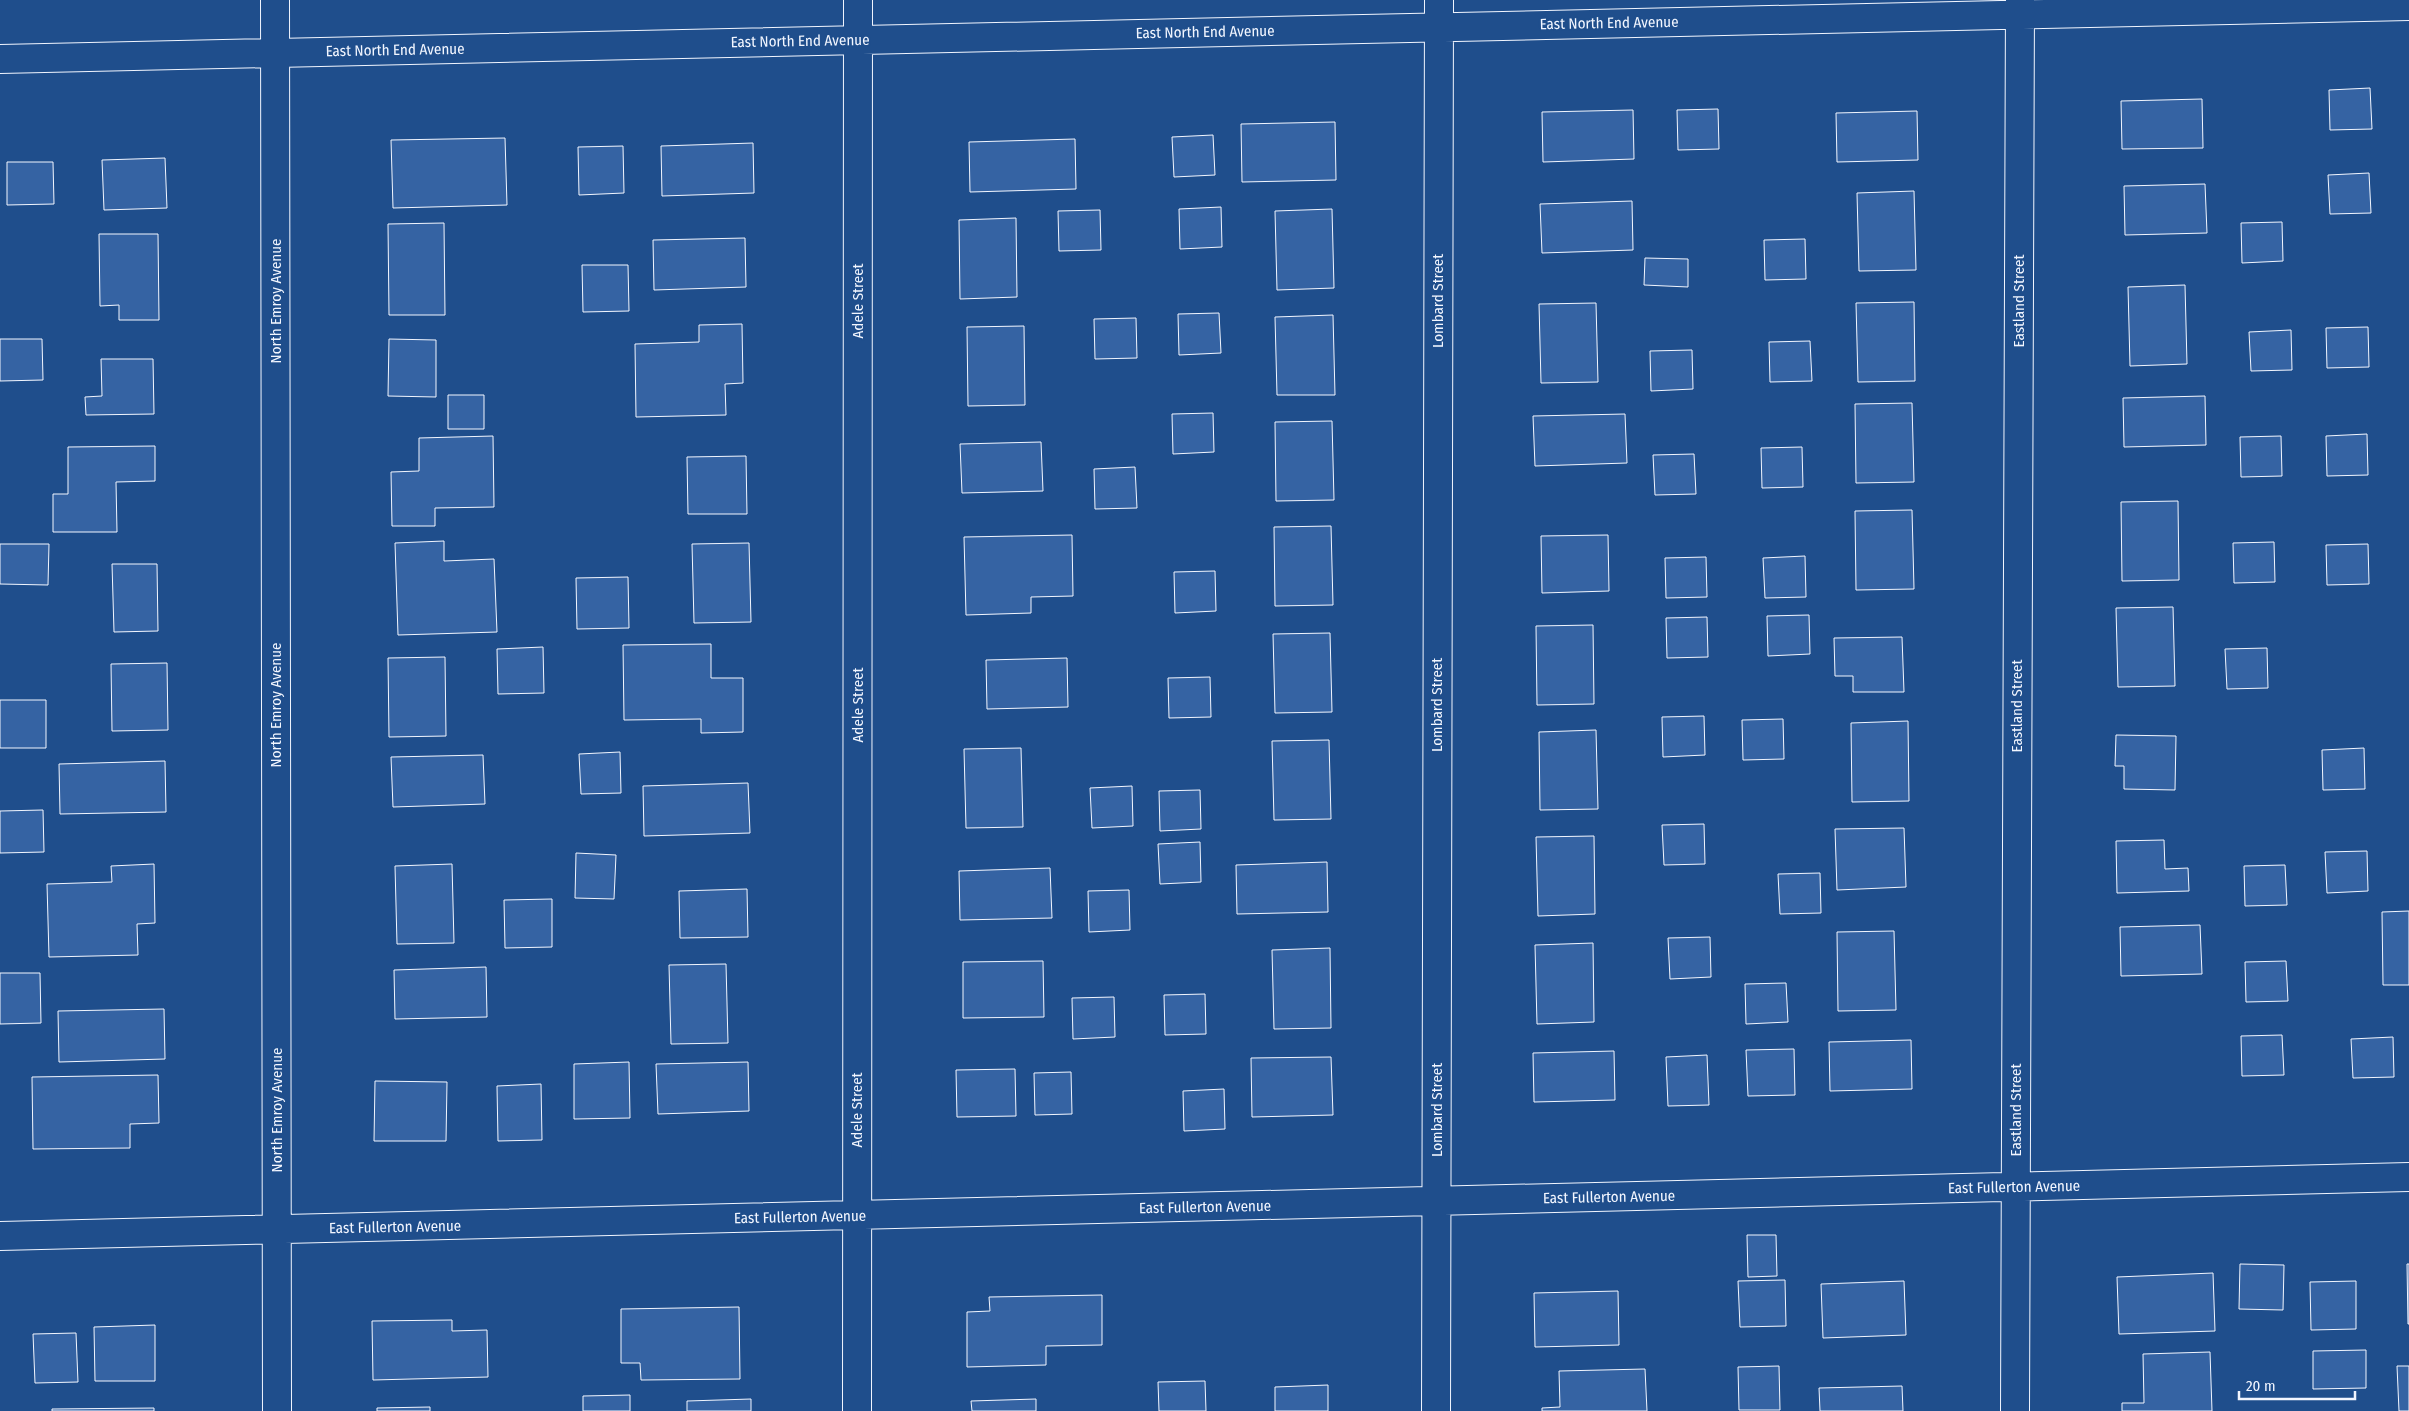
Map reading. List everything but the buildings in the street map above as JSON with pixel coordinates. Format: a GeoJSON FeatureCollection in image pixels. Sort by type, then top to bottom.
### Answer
{"type":"FeatureCollection","features":[{"type":"Feature","properties":{"kind":"street","name":"North Emroy Avenue"},"geometry":{"type":"LineString","coordinates":[[275,0],[277,1411]]}},
{"type":"Feature","properties":{"kind":"street","name":"Adele Street"},"geometry":{"type":"LineString","coordinates":[[857,1411],[858,0]]}},
{"type":"Feature","properties":{"kind":"street","name":"Lombard Street"},"geometry":{"type":"LineString","coordinates":[[1436,1411],[1439,0]]}},
{"type":"Feature","properties":{"kind":"street","name":"East North End Avenue"},"geometry":{"type":"LineString","coordinates":[[0,59],[1439,27],[2020,7],[2409,6]]}},
{"type":"Feature","properties":{"kind":"street","name":"Eastland Street"},"geometry":{"type":"LineString","coordinates":[[2014,1411],[2020,7]]}},
{"type":"Feature","properties":{"kind":"street","name":"East Fullerton Avenue"},"geometry":{"type":"LineString","coordinates":[[0,1236],[2409,1177]]}}]}
